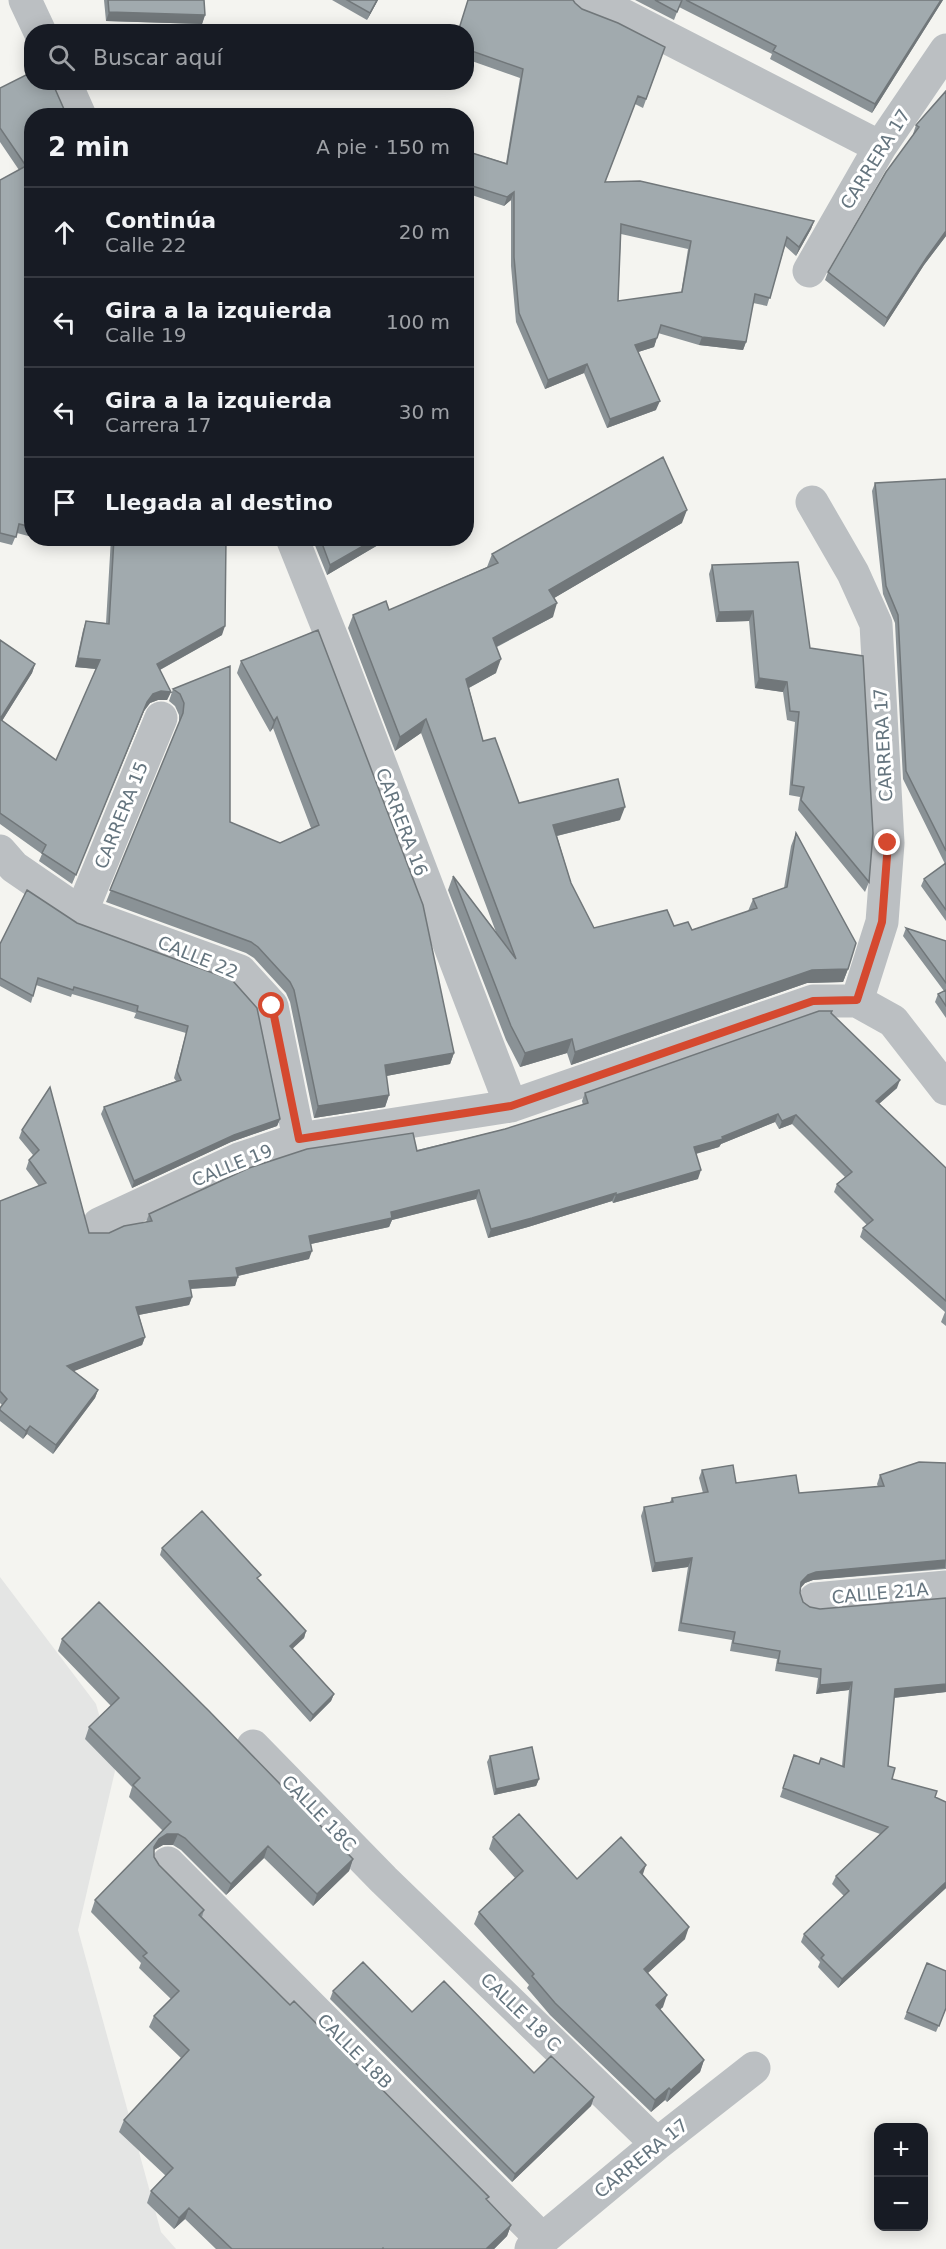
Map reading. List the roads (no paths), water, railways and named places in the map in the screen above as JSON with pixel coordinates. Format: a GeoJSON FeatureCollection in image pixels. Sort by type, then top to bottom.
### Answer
{"type":"FeatureCollection","features":[{"type":"Feature","properties":{"kind":"street"},"geometry":{"type":"LineString","coordinates":[[25,0],[36,24]]}},
{"type":"Feature","properties":{"kind":"street"},"geometry":{"type":"LineString","coordinates":[[586,0],[623,15],[880,147]]}},
{"type":"Feature","properties":{"kind":"street","name":"CARRERA 17"},"geometry":{"type":"LineString","coordinates":[[809,271],[880,147],[946,50]]}},
{"type":"Feature","properties":{"kind":"street"},"geometry":{"type":"LineString","coordinates":[[69,90],[77,108]]}},
{"type":"Feature","properties":{"kind":"street","name":"CARRERA 17"},"geometry":{"type":"LineString","coordinates":[[812,502],[853,573],[876,624],[888,843],[882,922],[857,1000]]}},
{"type":"Feature","properties":{"kind":"street","name":"CARRERA 16"},"geometry":{"type":"LineString","coordinates":[[295,546],[511,1106]]}},
{"type":"Feature","properties":{"kind":"street","name":"CARRERA 15"},"geometry":{"type":"LineString","coordinates":[[81,913],[161,718]]}},
{"type":"Feature","properties":{"kind":"street","name":"CALLE 22"},"geometry":{"type":"LineString","coordinates":[[0,851],[14,867],[81,913],[240,971],[272,1006],[299,1139]]}},
{"type":"Feature","properties":{"kind":"street"},"geometry":{"type":"LineString","coordinates":[[857,1000],[893,1021],[946,1089]]}},
{"type":"Feature","properties":{"kind":"street","name":"CALLE 19"},"geometry":{"type":"LineString","coordinates":[[99,1224],[239,1159],[299,1139],[511,1106],[813,1001],[857,1000]]}},
{"type":"Feature","properties":{"kind":"street","name":"CALLE 21A"},"geometry":{"type":"LineString","coordinates":[[815,1599],[946,1587]]}},
{"type":"Feature","properties":{"kind":"street","name":"CALLE 18C"},"geometry":{"type":"LineString","coordinates":[[253,1746],[384,1880]]}},
{"type":"Feature","properties":{"kind":"street","name":"CALLE 18B"},"geometry":{"type":"LineString","coordinates":[[168,1863],[537,2244]]}},
{"type":"Feature","properties":{"kind":"street","name":"CALLE 18 C"},"geometry":{"type":"LineString","coordinates":[[384,1880],[657,2144]]}},
{"type":"Feature","properties":{"kind":"street","name":"CARRERA 17"},"geometry":{"type":"LineString","coordinates":[[537,2244],[657,2144],[754,2068]]}}]}
